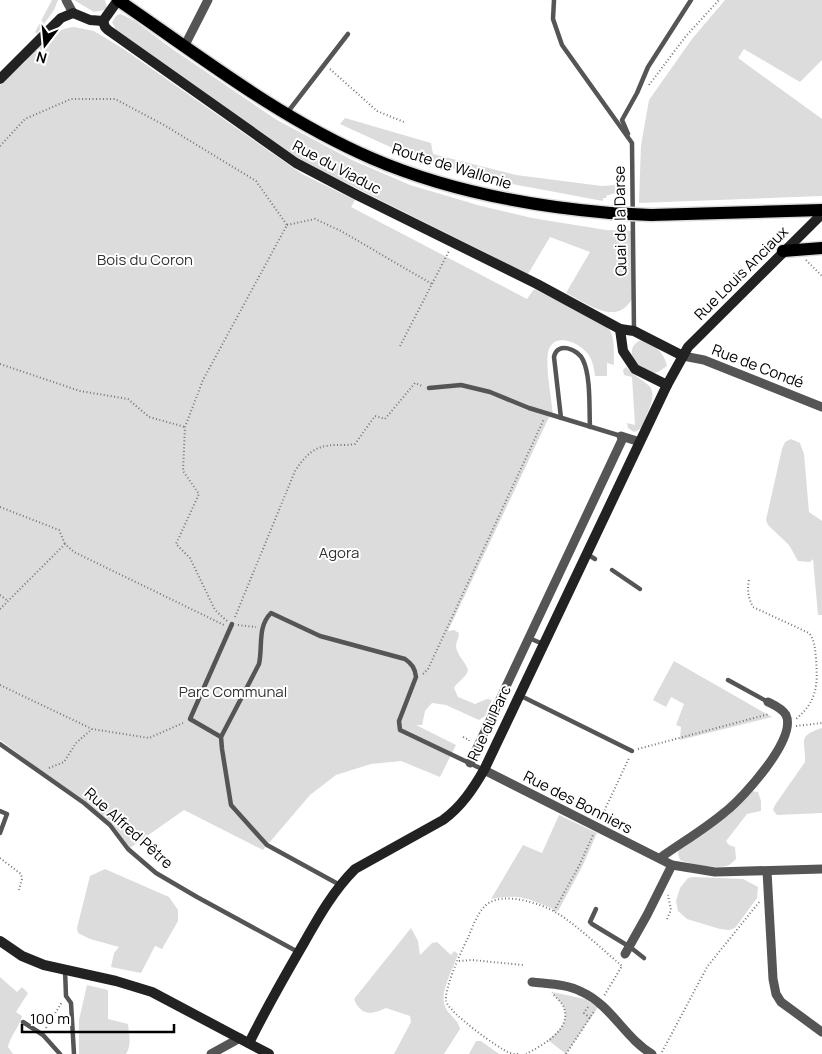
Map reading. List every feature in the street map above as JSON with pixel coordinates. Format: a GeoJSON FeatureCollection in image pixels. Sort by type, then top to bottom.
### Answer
{"type":"FeatureCollection","features":[{"type":"Feature","properties":{"kind":"main road","name":"Route de Wallonie"},"geometry":{"type":"LineString","coordinates":[[118,0],[184,47],[287,114],[372,158],[439,182],[510,201],[564,209],[610,213],[651,215],[822,212]]}},
{"type":"Feature","properties":{"kind":"main road"},"geometry":{"type":"LineString","coordinates":[[783,251],[822,248]]}},
{"type":"Feature","properties":{"kind":"street"},"geometry":{"type":"LineString","coordinates":[[66,0],[73,13],[90,20],[103,21],[118,0]]}},
{"type":"Feature","properties":{"kind":"street"},"geometry":{"type":"LineString","coordinates":[[184,47],[208,0]]}},
{"type":"Feature","properties":{"kind":"street"},"geometry":{"type":"LineString","coordinates":[[0,79],[61,18],[73,13]]}},
{"type":"Feature","properties":{"kind":"street","name":"Rue du Viaduc"},"geometry":{"type":"LineString","coordinates":[[103,21],[104,27],[108,30],[296,163],[357,196],[537,284],[620,328],[634,331],[683,356]]}},
{"type":"Feature","properties":{"kind":"street","name":"Rue Louis Anciaux"},"geometry":{"type":"LineString","coordinates":[[683,356],[688,347],[822,212]]}},
{"type":"Feature","properties":{"kind":"street"},"geometry":{"type":"LineString","coordinates":[[620,328],[623,351],[635,369],[667,385]]}},
{"type":"Feature","properties":{"kind":"street","name":"Rue du Parc"},"geometry":{"type":"LineString","coordinates":[[250,1043],[298,952],[340,885],[355,869],[454,812],[470,793],[484,770],[543,644],[591,557],[640,442],[683,356]]}},
{"type":"Feature","properties":{"kind":"street","name":"Rue de Condé"},"geometry":{"type":"LineString","coordinates":[[683,356],[704,360],[822,407]]}},
{"type":"Feature","properties":{"kind":"street"},"geometry":{"type":"LineString","coordinates":[[622,436],[640,442]]}},
{"type":"Feature","properties":{"kind":"street","name":"Rue du Parc"},"geometry":{"type":"LineString","coordinates":[[470,763],[618,449],[622,436]]}},
{"type":"Feature","properties":{"kind":"street"},"geometry":{"type":"LineString","coordinates":[[660,858],[726,812],[760,778],[783,742],[786,727],[786,716],[781,709],[768,702]]}},
{"type":"Feature","properties":{"kind":"street","name":"Rue des Bonniers"},"geometry":{"type":"LineString","coordinates":[[484,770],[672,864],[715,872],[822,869]]}},
{"type":"Feature","properties":{"kind":"street"},"geometry":{"type":"LineString","coordinates":[[628,950],[672,864]]}},
{"type":"Feature","properties":{"kind":"street"},"geometry":{"type":"LineString","coordinates":[[767,871],[772,978],[776,994],[781,1002],[822,1032]]}},
{"type":"Feature","properties":{"kind":"street"},"geometry":{"type":"LineString","coordinates":[[0,941],[27,958],[44,965],[116,981],[152,992],[270,1054]]}},
{"type":"Feature","properties":{"kind":"street"},"geometry":{"type":"LineString","coordinates":[[532,982],[572,988],[597,1001],[639,1044],[652,1054]]}},
{"type":"Feature","properties":{"kind":"street"},"geometry":{"type":"LineString","coordinates":[[211,1054],[240,1038]]}},
{"type":"Feature","properties":{"kind":"lane"},"geometry":{"type":"LineString","coordinates":[[554,0],[553,19],[562,45],[632,143]]}},
{"type":"Feature","properties":{"kind":"lane"},"geometry":{"type":"LineString","coordinates":[[632,143],[622,120],[637,93],[648,67],[691,0]]}},
{"type":"Feature","properties":{"kind":"lane"},"geometry":{"type":"LineString","coordinates":[[287,114],[348,34]]}},
{"type":"Feature","properties":{"kind":"lane","name":"Quai de la Darse"},"geometry":{"type":"LineString","coordinates":[[632,143],[634,331]]}},
{"type":"Feature","properties":{"kind":"lane"},"geometry":{"type":"LineString","coordinates":[[562,418],[554,353],[565,347],[570,348],[582,358],[587,377],[590,427]]}},
{"type":"Feature","properties":{"kind":"lane"},"geometry":{"type":"LineString","coordinates":[[428,388],[461,385],[490,392],[546,413],[622,436]]}},
{"type":"Feature","properties":{"kind":"lane"},"geometry":{"type":"LineString","coordinates":[[612,570],[640,588]]}},
{"type":"Feature","properties":{"kind":"lane"},"geometry":{"type":"LineString","coordinates":[[340,885],[267,845],[232,805],[222,748],[222,737],[224,729],[259,664],[262,653],[261,628],[271,613],[320,636],[405,659],[415,670],[416,677],[399,721],[400,730],[484,770]]}},
{"type":"Feature","properties":{"kind":"lane"},"geometry":{"type":"LineString","coordinates":[[222,737],[190,719],[231,626]]}},
{"type":"Feature","properties":{"kind":"lane"},"geometry":{"type":"LineString","coordinates":[[529,638],[543,644]]}},
{"type":"Feature","properties":{"kind":"lane"},"geometry":{"type":"LineString","coordinates":[[728,680],[768,702]]}},
{"type":"Feature","properties":{"kind":"lane"},"geometry":{"type":"LineString","coordinates":[[519,695],[632,751]]}},
{"type":"Feature","properties":{"kind":"lane","name":"Rue Alfred Pêtre"},"geometry":{"type":"LineString","coordinates":[[0,744],[84,803],[110,825],[128,849],[156,872],[197,897],[298,952]]}},
{"type":"Feature","properties":{"kind":"lane"},"geometry":{"type":"LineString","coordinates":[[0,811],[7,814],[0,833]]}},
{"type":"Feature","properties":{"kind":"lane"},"geometry":{"type":"LineString","coordinates":[[596,909],[590,918],[592,924],[628,950],[644,958]]}},
{"type":"Feature","properties":{"kind":"lane"},"geometry":{"type":"LineString","coordinates":[[65,970],[66,996],[71,1004],[74,1054]]}},
{"type":"Feature","properties":{"kind":"lane"},"geometry":{"type":"LineString","coordinates":[[23,1022],[43,1035],[60,1054]]}},
{"type":"Feature","properties":{"kind":"path"},"geometry":{"type":"LineString","coordinates":[[646,90],[686,36],[719,0]]}},
{"type":"Feature","properties":{"kind":"path"},"geometry":{"type":"LineString","coordinates":[[324,64],[377,111],[404,122]]}},
{"type":"Feature","properties":{"kind":"path"},"geometry":{"type":"LineString","coordinates":[[0,146],[25,119],[71,99],[115,99],[164,125],[256,181],[287,225]]}},
{"type":"Feature","properties":{"kind":"path"},"geometry":{"type":"LineString","coordinates":[[231,626],[214,610],[190,558],[176,544],[198,494],[183,471],[185,427],[203,380],[287,225],[315,219],[341,231],[432,284]]}},
{"type":"Feature","properties":{"kind":"path"},"geometry":{"type":"LineString","coordinates":[[400,346],[453,243]]}},
{"type":"Feature","properties":{"kind":"path"},"geometry":{"type":"LineString","coordinates":[[800,250],[807,261],[822,276]]}},
{"type":"Feature","properties":{"kind":"path"},"geometry":{"type":"LineString","coordinates":[[0,364],[80,392],[128,399],[149,417],[185,427]]}},
{"type":"Feature","properties":{"kind":"path"},"geometry":{"type":"LineString","coordinates":[[231,626],[295,471],[304,458],[313,451],[325,446],[355,444],[375,416],[385,419],[415,383],[428,388]]}},
{"type":"Feature","properties":{"kind":"path"},"geometry":{"type":"LineString","coordinates":[[416,677],[428,669],[546,413]]}},
{"type":"Feature","properties":{"kind":"path"},"geometry":{"type":"LineString","coordinates":[[0,507],[59,530],[65,544],[74,552],[231,626],[261,628]]}},
{"type":"Feature","properties":{"kind":"path"},"geometry":{"type":"LineString","coordinates":[[0,609],[65,544]]}},
{"type":"Feature","properties":{"kind":"path"},"geometry":{"type":"LineString","coordinates":[[749,580],[747,589],[753,607],[809,633],[814,640],[818,679],[814,697],[805,711],[786,727]]}},
{"type":"Feature","properties":{"kind":"path"},"geometry":{"type":"LineString","coordinates":[[0,595],[8,601]]}},
{"type":"Feature","properties":{"kind":"path"},"geometry":{"type":"LineString","coordinates":[[0,684],[92,729],[149,738],[190,719]]}},
{"type":"Feature","properties":{"kind":"path"},"geometry":{"type":"LineString","coordinates":[[554,911],[579,866],[632,751],[781,709]]}},
{"type":"Feature","properties":{"kind":"path"},"geometry":{"type":"LineString","coordinates":[[786,727],[822,723]]}},
{"type":"Feature","properties":{"kind":"path"},"geometry":{"type":"LineString","coordinates":[[40,772],[64,762],[76,743],[92,729]]}},
{"type":"Feature","properties":{"kind":"path"},"geometry":{"type":"LineString","coordinates":[[463,737],[470,740],[469,746]]}},
{"type":"Feature","properties":{"kind":"path"},"geometry":{"type":"LineString","coordinates":[[0,858],[21,874],[22,879],[19,890]]}},
{"type":"Feature","properties":{"kind":"path"},"geometry":{"type":"LineString","coordinates":[[662,886],[668,891],[671,906],[667,919]]}},
{"type":"Feature","properties":{"kind":"path"},"geometry":{"type":"LineString","coordinates":[[661,1054],[707,967],[768,891]]}},
{"type":"Feature","properties":{"kind":"path"},"geometry":{"type":"LineString","coordinates":[[518,1054],[509,1053],[473,1029],[450,1008],[446,1001],[446,990],[477,918],[490,903],[504,899],[524,900],[554,911],[622,966],[597,1001],[584,1013],[590,1018]]}},
{"type":"Feature","properties":{"kind":"path"},"geometry":{"type":"LineString","coordinates":[[458,961],[472,960],[524,964]]}},
{"type":"Feature","properties":{"kind":"path"},"geometry":{"type":"LineString","coordinates":[[526,1054],[539,1048],[556,1033],[565,1021],[564,1007],[546,984]]}},
{"type":"Feature","properties":{"kind":"path"},"geometry":{"type":"LineString","coordinates":[[43,1035],[66,996]]}},
{"type":"Feature","properties":{"kind":"path"},"geometry":{"type":"LineString","coordinates":[[566,1054],[590,1018],[597,1001]]}},
{"type":"Feature","properties":{"kind":"green space"},"geometry":{"type":"Polygon","coordinates":[[[52,0],[58,0],[54,10],[37,34],[35,32],[52,0]]]}},
{"type":"Feature","properties":{"kind":"green space"},"geometry":{"type":"Polygon","coordinates":[[[74,0],[105,0],[107,8],[94,12],[74,0]]]}},
{"type":"Feature","properties":{"kind":"green space"},"geometry":{"type":"Polygon","coordinates":[[[725,0],[822,0],[822,60],[800,82],[744,49],[738,58],[822,119],[822,196],[639,203],[641,145],[649,100],[692,39],[725,0]]]}},
{"type":"Feature","properties":{"kind":"green space"},"geometry":{"type":"Polygon","coordinates":[[[121,14],[135,21],[168,46],[277,120],[352,160],[410,185],[481,206],[532,218],[606,230],[631,231],[632,299],[625,307],[618,311],[610,312],[592,307],[566,293],[590,252],[550,237],[528,274],[302,161],[116,30],[112,22],[117,15],[121,14]]]}},
{"type":"Feature","properties":{"kind":"green space"},"geometry":{"type":"Polygon","coordinates":[[[74,27],[94,31],[122,48],[302,174],[355,200],[351,207],[527,299],[534,289],[604,324],[613,337],[614,365],[607,363],[607,376],[595,376],[590,357],[580,346],[574,343],[562,340],[557,341],[549,349],[548,372],[553,416],[550,415],[448,631],[454,630],[459,633],[456,644],[457,650],[468,670],[454,688],[458,697],[475,704],[487,699],[492,700],[485,716],[479,720],[446,705],[432,703],[425,711],[422,725],[416,725],[456,745],[440,777],[401,761],[371,764],[336,775],[310,795],[263,850],[184,810],[130,848],[111,822],[0,740],[0,85],[26,61],[27,56],[49,37],[67,28],[74,27]]]}},
{"type":"Feature","properties":{"kind":"green space"},"geometry":{"type":"Polygon","coordinates":[[[345,118],[431,143],[433,154],[516,175],[602,186],[615,185],[619,192],[607,195],[606,198],[603,198],[603,201],[490,180],[399,151],[340,124],[345,118]]]}},
{"type":"Feature","properties":{"kind":"green space"},"geometry":{"type":"Polygon","coordinates":[[[642,340],[658,350],[664,357],[667,366],[653,373],[634,361],[633,347],[642,340]]]}},
{"type":"Feature","properties":{"kind":"green space"},"geometry":{"type":"Polygon","coordinates":[[[626,367],[650,387],[653,397],[641,428],[634,432],[628,428],[627,423],[635,425],[632,377],[624,375],[623,370],[626,367]]]}},
{"type":"Feature","properties":{"kind":"green space"},"geometry":{"type":"Polygon","coordinates":[[[791,439],[800,443],[804,454],[809,512],[822,521],[822,615],[818,615],[813,559],[810,562],[798,561],[789,545],[768,525],[766,520],[782,449],[785,442],[791,439]]]}},
{"type":"Feature","properties":{"kind":"green space"},"geometry":{"type":"Polygon","coordinates":[[[674,661],[772,717],[680,740],[681,727],[676,725],[684,704],[671,697],[666,707],[653,700],[674,661]]]}},
{"type":"Feature","properties":{"kind":"green space"},"geometry":{"type":"Polygon","coordinates":[[[822,728],[822,813],[777,815],[773,810],[775,805],[805,762],[805,737],[822,728]]]}},
{"type":"Feature","properties":{"kind":"green space"},"geometry":{"type":"Polygon","coordinates":[[[752,791],[758,792],[761,801],[761,811],[747,814],[726,841],[729,845],[735,847],[736,859],[734,861],[729,865],[712,867],[680,860],[679,848],[752,791]]]}},
{"type":"Feature","properties":{"kind":"green space"},"geometry":{"type":"Polygon","coordinates":[[[559,815],[597,833],[583,865],[558,911],[518,897],[491,899],[523,845],[542,853],[559,815]]]}},
{"type":"Feature","properties":{"kind":"green space"},"geometry":{"type":"Polygon","coordinates":[[[105,869],[169,897],[178,910],[178,921],[162,949],[155,946],[141,973],[111,967],[114,953],[119,947],[90,939],[78,933],[77,928],[90,876],[105,869]]]}},
{"type":"Feature","properties":{"kind":"green space"},"geometry":{"type":"Polygon","coordinates":[[[688,878],[743,879],[758,887],[757,898],[735,928],[729,930],[687,919],[678,911],[676,901],[680,888],[688,878]]]}},
{"type":"Feature","properties":{"kind":"green space"},"geometry":{"type":"Polygon","coordinates":[[[411,928],[418,941],[420,955],[432,943],[437,942],[451,955],[454,951],[458,954],[445,987],[444,1001],[446,1009],[457,1022],[460,1029],[444,1054],[394,1054],[411,1022],[410,1016],[386,1008],[371,1013],[363,1011],[354,999],[411,928]]]}},
{"type":"Feature","properties":{"kind":"green space"},"geometry":{"type":"Polygon","coordinates":[[[0,977],[17,992],[22,987],[28,993],[16,1012],[22,1016],[8,1047],[13,1054],[0,1054],[0,977]]]}},
{"type":"Feature","properties":{"kind":"green space"},"geometry":{"type":"Polygon","coordinates":[[[87,985],[108,990],[108,1019],[128,1024],[130,1043],[126,1054],[79,1054],[79,1020],[87,985]]]}},
{"type":"Feature","properties":{"kind":"green space"},"geometry":{"type":"Polygon","coordinates":[[[552,992],[585,999],[598,1007],[566,1054],[548,1040],[559,1030],[565,1018],[563,1006],[552,992]]]}},
{"type":"Feature","properties":{"kind":"green space"},"geometry":{"type":"Polygon","coordinates":[[[476,1041],[481,1041],[499,1054],[469,1054],[476,1041]]]}},
{"type":"Feature","properties":{"kind":"park label","name":"Bois du Coron"},"geometry":{"type":"Point","coordinates":[145,259]}},
{"type":"Feature","properties":{"kind":"park label","name":"Agora"},"geometry":{"type":"Point","coordinates":[339,552]}},
{"type":"Feature","properties":{"kind":"park label","name":"Parc Communal"},"geometry":{"type":"Point","coordinates":[233,691]}}]}
